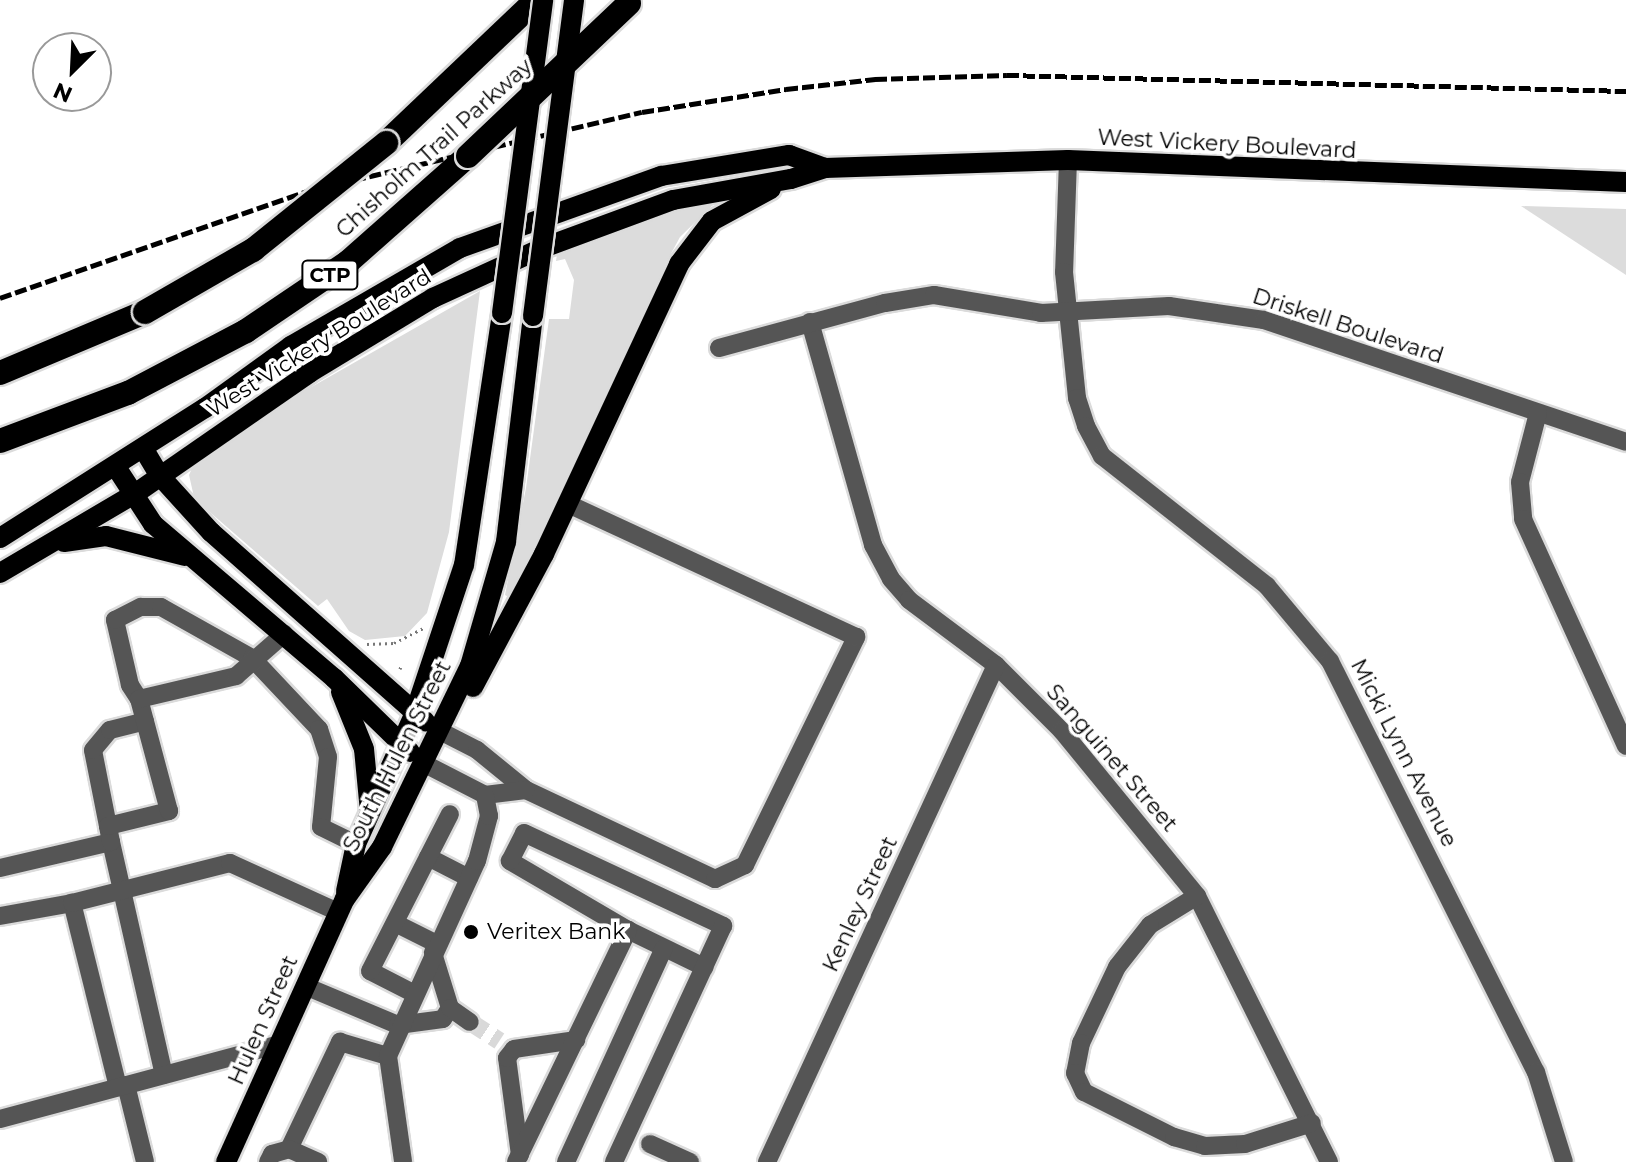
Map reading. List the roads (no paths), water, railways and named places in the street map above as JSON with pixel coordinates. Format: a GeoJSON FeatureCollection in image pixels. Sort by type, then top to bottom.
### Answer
{"type":"FeatureCollection","features":[{"type":"Feature","properties":{"kind":"highway","name":"Chisholm Trail Parkway"},"geometry":{"type":"LineString","coordinates":[[0,373],[145,312],[229,265],[320,201],[536,0]]}},
{"type":"Feature","properties":{"kind":"highway","name":"Chisholm Trail Parkway"},"geometry":{"type":"LineString","coordinates":[[0,441],[96,407],[175,369],[246,331],[348,262],[632,0]]}},
{"type":"Feature","properties":{"kind":"main road","name":"South Hulen Street"},"geometry":{"type":"LineString","coordinates":[[342,906],[356,844],[414,715],[471,538],[543,0]]}},
{"type":"Feature","properties":{"kind":"main road","name":"South Hulen Street"},"geometry":{"type":"LineString","coordinates":[[342,906],[382,847],[470,666],[506,542],[574,0]]}},
{"type":"Feature","properties":{"kind":"main road","name":"West Vickery Boulevard"},"geometry":{"type":"LineString","coordinates":[[0,538],[116,467],[303,338],[460,248],[661,176],[789,155],[825,168]]}},
{"type":"Feature","properties":{"kind":"main road","name":"West Vickery Boulevard"},"geometry":{"type":"LineString","coordinates":[[0,573],[136,493],[309,373],[473,278],[673,200],[791,179],[825,168],[1068,160],[1626,182]]}},
{"type":"Feature","properties":{"kind":"main road"},"geometry":{"type":"LineString","coordinates":[[143,448],[160,476],[211,532],[414,715],[438,730],[469,693],[568,504],[693,241],[712,221],[791,179]]}},
{"type":"Feature","properties":{"kind":"main road"},"geometry":{"type":"LineString","coordinates":[[116,467],[136,493],[153,524],[334,678],[423,763]]}},
{"type":"Feature","properties":{"kind":"main road"},"geometry":{"type":"LineString","coordinates":[[52,543],[106,536],[198,560]]}},
{"type":"Feature","properties":{"kind":"main road"},"geometry":{"type":"LineString","coordinates":[[334,678],[364,749],[370,813]]}},
{"type":"Feature","properties":{"kind":"main road","name":"Hulen Street"},"geometry":{"type":"LineString","coordinates":[[226,1162],[342,906]]}},
{"type":"Feature","properties":{"kind":"street","name":"Micki Lynn Avenue"},"geometry":{"type":"LineString","coordinates":[[1068,160],[1066,310],[1077,398],[1102,456],[1267,586],[1330,661],[1536,1072],[1564,1162]]}},
{"type":"Feature","properties":{"kind":"street","name":"Driskell Boulevard"},"geometry":{"type":"LineString","coordinates":[[719,348],[810,322],[934,295],[1041,313],[1169,306],[1264,320],[1626,442]]}},
{"type":"Feature","properties":{"kind":"street","name":"Sanguinet Street"},"geometry":{"type":"LineString","coordinates":[[810,322],[873,545],[891,579],[909,600],[996,665],[1062,731],[1197,896],[1329,1162]]}},
{"type":"Feature","properties":{"kind":"street"},"geometry":{"type":"LineString","coordinates":[[1538,413],[1520,482],[1523,519],[1626,746]]}},
{"type":"Feature","properties":{"kind":"street"},"geometry":{"type":"LineString","coordinates":[[438,730],[477,750],[526,790],[715,879],[745,865],[856,637],[568,504]]}},
{"type":"Feature","properties":{"kind":"street"},"geometry":{"type":"LineString","coordinates":[[0,868],[106,837],[169,811],[139,699],[130,685],[115,620],[141,607],[161,607],[252,658],[319,729],[328,757],[321,827],[356,844]]}},
{"type":"Feature","properties":{"kind":"street"},"geometry":{"type":"LineString","coordinates":[[139,699],[236,676],[252,658],[284,634]]}},
{"type":"Feature","properties":{"kind":"street","name":"Kenley Street"},"geometry":{"type":"LineString","coordinates":[[767,1162],[996,665]]}},
{"type":"Feature","properties":{"kind":"street"},"geometry":{"type":"LineString","coordinates":[[145,721],[110,730],[93,750],[106,837],[164,1075]]}},
{"type":"Feature","properties":{"kind":"street"},"geometry":{"type":"LineString","coordinates":[[423,763],[485,795],[526,790]]}},
{"type":"Feature","properties":{"kind":"street"},"geometry":{"type":"LineString","coordinates":[[403,1162],[388,1056],[398,1025],[469,878],[489,816],[485,795]]}},
{"type":"Feature","properties":{"kind":"street"},"geometry":{"type":"LineString","coordinates":[[413,993],[370,971],[450,814]]}},
{"type":"Feature","properties":{"kind":"street"},"geometry":{"type":"LineString","coordinates":[[510,861],[524,833],[723,926],[614,1162]]}},
{"type":"Feature","properties":{"kind":"street"},"geometry":{"type":"LineString","coordinates":[[478,852],[510,861],[628,930],[704,967]]}},
{"type":"Feature","properties":{"kind":"street"},"geometry":{"type":"LineString","coordinates":[[428,857],[469,878]]}},
{"type":"Feature","properties":{"kind":"street"},"geometry":{"type":"LineString","coordinates":[[0,916],[72,903],[230,863],[342,906]]}},
{"type":"Feature","properties":{"kind":"street"},"geometry":{"type":"LineString","coordinates":[[1197,896],[1150,925],[1117,967],[1081,1043],[1075,1073],[1084,1092],[1174,1137],[1205,1146],[1245,1144],[1312,1123]]}},
{"type":"Feature","properties":{"kind":"street"},"geometry":{"type":"LineString","coordinates":[[72,903],[145,1162]]}},
{"type":"Feature","properties":{"kind":"street"},"geometry":{"type":"LineString","coordinates":[[395,923],[435,948],[450,1008],[470,1022]]}},
{"type":"Feature","properties":{"kind":"street"},"geometry":{"type":"LineString","coordinates":[[518,1158],[628,930]]}},
{"type":"Feature","properties":{"kind":"street"},"geometry":{"type":"LineString","coordinates":[[566,1162],[664,948]]}},
{"type":"Feature","properties":{"kind":"street"},"geometry":{"type":"LineString","coordinates":[[305,986],[398,1025],[443,1019],[450,1008]]}},
{"type":"Feature","properties":{"kind":"street"},"geometry":{"type":"LineString","coordinates":[[518,1158],[506,1045],[576,1040]]}},
{"type":"Feature","properties":{"kind":"street"},"geometry":{"type":"LineString","coordinates":[[289,1149],[340,1042],[388,1056]]}},
{"type":"Feature","properties":{"kind":"street"},"geometry":{"type":"LineString","coordinates":[[0,1119],[279,1044]]}},
{"type":"Feature","properties":{"kind":"street"},"geometry":{"type":"LineString","coordinates":[[650,1144],[690,1162]]}},
{"type":"Feature","properties":{"kind":"street"},"geometry":{"type":"LineString","coordinates":[[268,1162],[272,1154],[289,1149],[318,1162]]}},
{"type":"Feature","properties":{"kind":"tunnel"},"geometry":{"type":"LineString","coordinates":[[470,1022],[499,1041]]}},
{"type":"Feature","properties":{"kind":"railway"},"geometry":{"type":"LineString","coordinates":[[0,298],[307,191],[642,112],[786,89],[875,79],[1007,75],[1626,91]]}},
{"type":"Feature","properties":{"kind":"place","name":"Veritex Bank"},"geometry":{"type":"Point","coordinates":[471,932]}}]}
